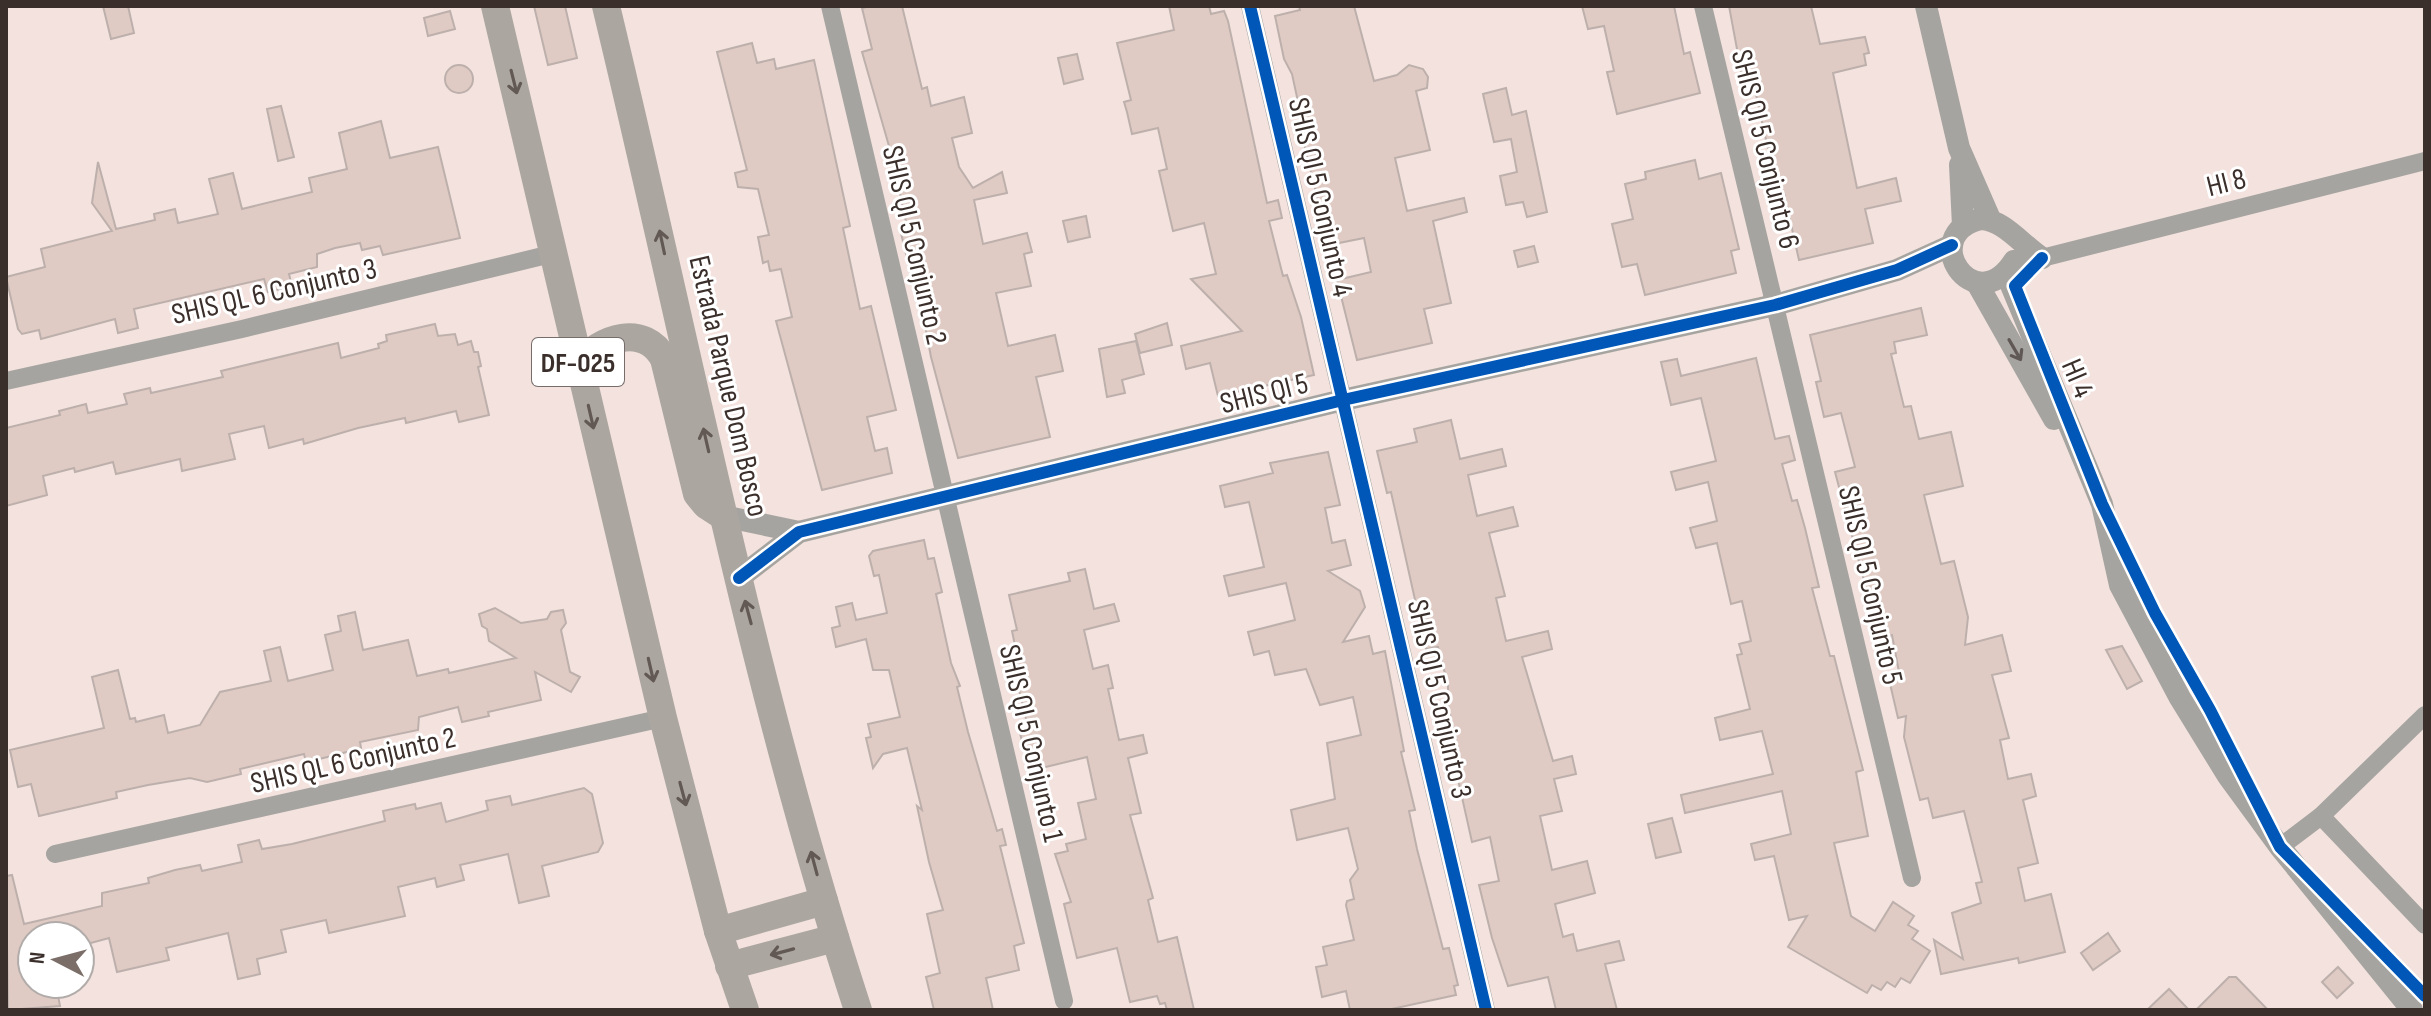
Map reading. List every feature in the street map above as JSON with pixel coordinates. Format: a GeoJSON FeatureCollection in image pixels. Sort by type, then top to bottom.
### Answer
{"type":"FeatureCollection","features":[{"type":"Feature","properties":{"kind":"main road","name":"DF-025"},"geometry":{"type":"LineString","coordinates":[[495,6],[663,718],[718,931],[745,1010]]}},
{"type":"Feature","properties":{"kind":"main road","name":"Estrada Parque Dom Bosco"},"geometry":{"type":"LineString","coordinates":[[606,6],[723,516],[824,901],[858,1010]]}},
{"type":"Feature","properties":{"kind":"main road"},"geometry":{"type":"LineString","coordinates":[[579,364],[597,346],[610,342],[637,336],[657,346],[664,359],[697,494],[706,505],[723,516]]}},
{"type":"Feature","properties":{"kind":"main road"},"geometry":{"type":"LineString","coordinates":[[718,931],[824,901]]}},
{"type":"Feature","properties":{"kind":"main road"},"geometry":{"type":"LineString","coordinates":[[729,966],[835,938]]}},
{"type":"Feature","properties":{"kind":"street","name":"SHIS QI 5 Conjunto 2"},"geometry":{"type":"LineString","coordinates":[[830,6],[946,497]]}},
{"type":"Feature","properties":{"kind":"street","name":"SHIS QI 5 Conjunto 4"},"geometry":{"type":"LineString","coordinates":[[1250,6],[1343,400]]}},
{"type":"Feature","properties":{"kind":"street","name":"SHIS QI 5 Conjunto 6"},"geometry":{"type":"LineString","coordinates":[[1703,6],[1775,305]]}},
{"type":"Feature","properties":{"kind":"street"},"geometry":{"type":"LineString","coordinates":[[1926,6],[1959,148],[1990,219],[2042,258]]}},
{"type":"Feature","properties":{"kind":"street"},"geometry":{"type":"LineString","coordinates":[[1957,235],[1959,148]]}},
{"type":"Feature","properties":{"kind":"street","name":"HI 8"},"geometry":{"type":"LineString","coordinates":[[2042,258],[2425,161]]}},
{"type":"Feature","properties":{"kind":"street","name":"SHIS QI 5"},"geometry":{"type":"LineString","coordinates":[[739,578],[799,532],[1343,400],[1775,305],[1897,270],[1981,219],[1990,219]]}},
{"type":"Feature","properties":{"kind":"street","name":"HI 4"},"geometry":{"type":"LineString","coordinates":[[1957,235],[1967,277],[2102,504]]}},
{"type":"Feature","properties":{"kind":"street","name":"SHIS QL 6 Conjunto 3"},"geometry":{"type":"LineString","coordinates":[[6,381],[242,329],[555,253]]}},
{"type":"Feature","properties":{"kind":"street","name":"SHIS QI 5"},"geometry":{"type":"LineString","coordinates":[[1897,270],[1997,280],[2014,261],[2042,258]]}},
{"type":"Feature","properties":{"kind":"street","name":"HI 4"},"geometry":{"type":"LineString","coordinates":[[2006,273],[2102,504],[2120,585],[2180,698],[2228,776],[2280,847],[2412,1010]]}},
{"type":"Feature","properties":{"kind":"street","name":"SHIS QI 5 Conjunto 5"},"geometry":{"type":"LineString","coordinates":[[1775,305],[1912,878]]}},
{"type":"Feature","properties":{"kind":"street","name":"SHIS QI 5 Conjunto 3"},"geometry":{"type":"LineString","coordinates":[[1343,400],[1486,1010]]}},
{"type":"Feature","properties":{"kind":"street","name":"SHIS QI 5 Conjunto 1"},"geometry":{"type":"LineString","coordinates":[[946,497],[1064,1001]]}},
{"type":"Feature","properties":{"kind":"street","name":"SHIS QI 5"},"geometry":{"type":"LineString","coordinates":[[723,516],[799,532]]}},
{"type":"Feature","properties":{"kind":"street"},"geometry":{"type":"LineString","coordinates":[[2280,847],[2321,816],[2425,715]]}},
{"type":"Feature","properties":{"kind":"street","name":"SHIS QL 6 Conjunto 2"},"geometry":{"type":"LineString","coordinates":[[55,854],[663,718]]}},
{"type":"Feature","properties":{"kind":"street"},"geometry":{"type":"LineString","coordinates":[[2321,816],[2425,925]]}},
{"type":"Feature","properties":{"kind":"building"},"geometry":{"type":"Polygon","coordinates":[[[103,6],[128,6],[134,33],[111,39],[103,6]]]}},
{"type":"Feature","properties":{"kind":"building"},"geometry":{"type":"Polygon","coordinates":[[[534,6],[565,6],[577,58],[548,65],[534,6]]]}},
{"type":"Feature","properties":{"kind":"building"},"geometry":{"type":"Polygon","coordinates":[[[902,6],[922,89],[927,87],[931,106],[964,97],[972,133],[952,138],[959,167],[973,188],[1002,172],[1007,193],[974,200],[983,244],[1027,233],[1032,252],[1024,254],[1031,286],[996,293],[1008,346],[1055,335],[1063,371],[1036,377],[1050,437],[958,458],[931,357],[916,278],[912,279],[900,229],[907,227],[893,160],[862,52],[872,49],[862,8],[902,6]]]}},
{"type":"Feature","properties":{"kind":"building"},"geometry":{"type":"Polygon","coordinates":[[[1169,6],[1209,6],[1211,14],[1224,11],[1228,21],[1267,203],[1278,200],[1282,218],[1269,221],[1283,276],[1287,275],[1301,317],[1314,375],[1218,396],[1210,363],[1186,369],[1181,346],[1242,331],[1191,279],[1216,274],[1204,223],[1173,231],[1159,171],[1167,169],[1158,128],[1132,134],[1124,102],[1131,100],[1117,43],[1174,30],[1169,6]]]}},
{"type":"Feature","properties":{"kind":"building"},"geometry":{"type":"Polygon","coordinates":[[[1299,6],[1354,6],[1374,81],[1397,75],[1409,65],[1423,69],[1428,77],[1427,88],[1416,91],[1430,150],[1395,158],[1407,211],[1464,198],[1467,212],[1433,221],[1451,303],[1424,309],[1432,343],[1357,360],[1337,280],[1371,272],[1364,238],[1329,245],[1304,144],[1307,143],[1292,74],[1284,59],[1275,16],[1300,10],[1299,6]]]}},
{"type":"Feature","properties":{"kind":"building"},"geometry":{"type":"Polygon","coordinates":[[[1582,6],[1674,6],[1684,54],[1690,52],[1700,93],[1617,114],[1607,72],[1614,71],[1604,26],[1588,29],[1582,6]]]}},
{"type":"Feature","properties":{"kind":"building"},"geometry":{"type":"Polygon","coordinates":[[[1729,6],[1811,6],[1820,44],[1865,37],[1869,53],[1864,54],[1866,65],[1833,73],[1857,188],[1896,178],[1901,201],[1865,209],[1873,243],[1799,260],[1784,193],[1774,196],[1765,160],[1770,158],[1753,81],[1745,83],[1742,76],[1729,6]]]}},
{"type":"Feature","properties":{"kind":"building"},"geometry":{"type":"Polygon","coordinates":[[[450,11],[455,29],[428,36],[424,18],[450,11]]]}},
{"type":"Feature","properties":{"kind":"building"},"geometry":{"type":"Polygon","coordinates":[[[752,43],[757,63],[774,59],[776,69],[814,60],[850,226],[843,228],[860,309],[871,306],[896,410],[867,417],[875,451],[887,448],[892,473],[822,490],[776,321],[792,317],[781,269],[770,271],[768,261],[763,263],[758,237],[769,235],[758,189],[738,187],[735,173],[747,170],[717,52],[752,43]]]}},
{"type":"Feature","properties":{"kind":"building"},"geometry":{"type":"Polygon","coordinates":[[[1077,54],[1083,79],[1064,84],[1058,58],[1077,54]]]}},
{"type":"Feature","properties":{"kind":"building"},"geometry":{"type":"Polygon","coordinates":[[[459,65],[469,69],[473,79],[469,89],[459,93],[449,89],[445,79],[449,69],[459,65]]]}},
{"type":"Feature","properties":{"kind":"building"},"geometry":{"type":"Polygon","coordinates":[[[1506,88],[1512,115],[1526,111],[1547,212],[1527,217],[1523,202],[1506,205],[1500,176],[1517,172],[1511,139],[1494,142],[1483,94],[1506,88]]]}},
{"type":"Feature","properties":{"kind":"building"},"geometry":{"type":"Polygon","coordinates":[[[281,106],[294,157],[278,161],[267,109],[281,106]]]}},
{"type":"Feature","properties":{"kind":"building"},"geometry":{"type":"Polygon","coordinates":[[[381,121],[390,158],[438,147],[460,238],[383,255],[380,246],[362,250],[360,243],[335,248],[317,254],[317,267],[289,274],[292,286],[268,292],[264,279],[134,309],[138,328],[118,333],[115,319],[41,339],[39,330],[22,334],[18,329],[6,277],[45,267],[41,249],[112,231],[92,203],[98,162],[116,229],[155,220],[154,214],[175,209],[178,223],[218,214],[209,179],[233,173],[242,209],[312,192],[309,178],[347,169],[339,133],[381,121]]]}},
{"type":"Feature","properties":{"kind":"building"},"geometry":{"type":"Polygon","coordinates":[[[1695,160],[1699,179],[1721,173],[1739,249],[1731,251],[1736,273],[1645,295],[1637,264],[1622,267],[1612,224],[1633,219],[1625,184],[1646,179],[1645,172],[1695,160]]]}},
{"type":"Feature","properties":{"kind":"building"},"geometry":{"type":"Polygon","coordinates":[[[1086,216],[1090,237],[1068,242],[1063,221],[1086,216]]]}},
{"type":"Feature","properties":{"kind":"building"},"geometry":{"type":"Polygon","coordinates":[[[1534,246],[1538,262],[1518,267],[1514,251],[1534,246]]]}},
{"type":"Feature","properties":{"kind":"building"},"geometry":{"type":"Polygon","coordinates":[[[1921,308],[1927,335],[1894,342],[1896,353],[1891,354],[1904,407],[1911,406],[1919,439],[1951,432],[1963,486],[1924,495],[1941,564],[1954,561],[1968,617],[1965,645],[2002,635],[2011,671],[1992,675],[2009,738],[2000,740],[2008,779],[2031,774],[2036,796],[2023,800],[2038,863],[2018,868],[2025,901],[2051,894],[2065,952],[2019,963],[2018,958],[1941,974],[1934,940],[1963,959],[1952,913],[1981,903],[1976,883],[1982,882],[1964,811],[1933,818],[1928,798],[1920,800],[1904,737],[1906,716],[1898,718],[1888,675],[1899,672],[1892,635],[1889,636],[1880,600],[1870,603],[1835,472],[1855,467],[1841,413],[1824,417],[1816,382],[1821,381],[1810,335],[1921,308]]]}},
{"type":"Feature","properties":{"kind":"building"},"geometry":{"type":"Polygon","coordinates":[[[1167,323],[1172,345],[1140,353],[1135,334],[1167,323]]]}},
{"type":"Feature","properties":{"kind":"building"},"geometry":{"type":"Polygon","coordinates":[[[435,324],[438,336],[455,334],[458,345],[471,341],[474,352],[478,352],[481,366],[478,367],[489,415],[459,422],[456,411],[406,423],[405,418],[304,444],[303,439],[269,448],[264,426],[229,434],[235,459],[182,471],[180,459],[116,474],[113,462],[75,472],[74,468],[43,476],[47,495],[6,506],[6,428],[60,415],[59,411],[86,404],[88,413],[127,404],[124,394],[150,388],[151,393],[223,377],[221,371],[338,343],[341,358],[379,348],[378,344],[387,341],[386,335],[435,324]]]}},
{"type":"Feature","properties":{"kind":"building"},"geometry":{"type":"Polygon","coordinates":[[[1136,341],[1144,374],[1122,380],[1125,393],[1107,397],[1099,349],[1136,341]]]}},
{"type":"Feature","properties":{"kind":"building"},"geometry":{"type":"Polygon","coordinates":[[[1756,358],[1775,439],[1789,436],[1795,460],[1782,464],[1792,501],[1797,500],[1805,528],[1819,587],[1812,588],[1830,656],[1834,656],[1863,770],[1856,772],[1868,836],[1834,843],[1851,916],[1875,931],[1893,902],[1914,916],[1908,925],[1918,931],[1912,939],[1930,951],[1910,983],[1901,978],[1895,987],[1887,982],[1881,990],[1872,985],[1867,993],[1788,947],[1807,916],[1789,920],[1774,856],[1755,860],[1751,844],[1791,834],[1782,791],[1685,813],[1681,795],[1773,774],[1762,731],[1720,740],[1715,718],[1750,709],[1737,655],[1742,654],[1739,644],[1751,641],[1742,601],[1731,604],[1717,543],[1696,548],[1690,528],[1717,521],[1708,482],[1676,490],[1671,472],[1716,461],[1701,398],[1671,405],[1661,362],[1677,359],[1681,376],[1756,358]]]}},
{"type":"Feature","properties":{"kind":"building"},"geometry":{"type":"Polygon","coordinates":[[[1451,420],[1460,459],[1502,449],[1506,466],[1468,475],[1477,516],[1513,507],[1518,526],[1489,533],[1505,596],[1496,598],[1506,641],[1548,631],[1552,649],[1522,657],[1553,761],[1572,756],[1576,774],[1554,779],[1562,811],[1540,816],[1552,870],[1587,861],[1595,893],[1555,904],[1563,937],[1573,934],[1577,951],[1619,941],[1624,960],[1605,964],[1617,1010],[1556,1010],[1548,977],[1508,986],[1492,938],[1479,885],[1499,881],[1490,837],[1472,842],[1453,757],[1460,756],[1448,706],[1448,685],[1438,647],[1426,649],[1391,492],[1387,493],[1377,451],[1417,442],[1414,429],[1451,420]]]}},
{"type":"Feature","properties":{"kind":"building"},"geometry":{"type":"Polygon","coordinates":[[[1328,452],[1340,505],[1325,508],[1332,543],[1345,540],[1351,565],[1328,571],[1360,591],[1365,607],[1343,642],[1369,636],[1373,654],[1385,651],[1404,751],[1401,752],[1415,810],[1409,811],[1417,849],[1443,949],[1449,948],[1458,985],[1454,986],[1456,995],[1387,1010],[1350,1010],[1346,991],[1322,997],[1316,967],[1327,965],[1323,947],[1354,940],[1346,905],[1347,901],[1354,899],[1350,880],[1358,869],[1348,828],[1297,840],[1291,810],[1335,799],[1327,743],[1361,735],[1353,697],[1320,705],[1306,669],[1275,675],[1269,651],[1254,655],[1248,632],[1295,620],[1286,583],[1229,596],[1224,576],[1264,567],[1249,502],[1225,507],[1220,486],[1273,473],[1270,463],[1328,452]]]}},
{"type":"Feature","properties":{"kind":"building"},"geometry":{"type":"Polygon","coordinates":[[[924,540],[928,559],[934,558],[942,592],[936,594],[951,663],[960,686],[957,687],[968,732],[997,831],[1002,829],[1006,845],[1000,846],[1024,943],[1014,946],[1019,970],[986,978],[993,1010],[934,1010],[926,977],[940,973],[927,914],[943,910],[929,862],[917,806],[922,810],[907,748],[883,754],[873,768],[866,738],[871,737],[868,724],[900,717],[889,670],[873,670],[866,639],[836,647],[832,628],[840,626],[836,607],[852,603],[856,620],[887,613],[879,575],[874,576],[869,556],[873,551],[924,540]]]}},
{"type":"Feature","properties":{"kind":"building"},"geometry":{"type":"Polygon","coordinates":[[[1085,569],[1094,609],[1114,604],[1119,621],[1084,630],[1093,669],[1108,665],[1113,688],[1108,689],[1119,740],[1143,735],[1147,753],[1128,758],[1141,813],[1130,815],[1153,898],[1148,900],[1158,942],[1177,937],[1194,1010],[1167,1010],[1165,1003],[1160,1004],[1157,996],[1130,1002],[1117,948],[1077,958],[1064,904],[1071,902],[1055,854],[1068,851],[1066,844],[1086,839],[1078,803],[1096,799],[1087,757],[1029,771],[1020,733],[1029,731],[1011,657],[1017,655],[1012,631],[1017,630],[1009,595],[1070,581],[1068,573],[1085,569]]]}},
{"type":"Feature","properties":{"kind":"building"},"geometry":{"type":"Polygon","coordinates":[[[495,608],[521,623],[547,619],[551,612],[563,610],[566,623],[561,630],[570,672],[580,677],[571,692],[535,672],[541,700],[488,712],[489,716],[462,722],[458,707],[419,717],[418,730],[360,742],[361,748],[336,755],[306,762],[304,754],[240,769],[241,774],[207,782],[190,778],[148,785],[116,792],[117,798],[39,816],[31,784],[18,787],[10,750],[104,728],[92,677],[118,670],[130,719],[135,718],[136,722],[164,715],[168,733],[200,725],[220,692],[271,681],[264,651],[280,647],[288,681],[333,670],[325,635],[341,631],[338,616],[355,612],[363,650],[408,640],[417,676],[448,669],[449,673],[516,658],[489,641],[487,629],[482,626],[479,614],[495,608]]]}},
{"type":"Feature","properties":{"kind":"building"},"geometry":{"type":"Polygon","coordinates":[[[2122,646],[2142,681],[2127,689],[2106,650],[2122,646]]]}},
{"type":"Feature","properties":{"kind":"building"},"geometry":{"type":"Polygon","coordinates":[[[584,788],[592,794],[603,843],[598,852],[542,866],[549,896],[519,903],[508,854],[460,865],[464,880],[437,887],[435,878],[398,887],[405,916],[329,933],[326,920],[281,930],[286,952],[257,959],[260,974],[238,979],[228,933],[166,948],[169,960],[117,972],[109,938],[96,942],[96,920],[41,920],[102,906],[102,893],[149,883],[148,878],[175,870],[200,865],[202,871],[242,862],[238,845],[259,840],[262,849],[292,844],[385,821],[383,811],[415,804],[416,809],[441,803],[446,822],[488,810],[486,801],[510,796],[512,805],[584,788]]]}},
{"type":"Feature","properties":{"kind":"building"},"geometry":{"type":"Polygon","coordinates":[[[1672,818],[1681,852],[1656,858],[1648,824],[1672,818]]]}},
{"type":"Feature","properties":{"kind":"building"},"geometry":{"type":"Polygon","coordinates":[[[12,875],[23,920],[16,920],[16,1000],[59,1000],[60,1006],[8,1010],[6,876],[12,875]]]}},
{"type":"Feature","properties":{"kind":"building"},"geometry":{"type":"Polygon","coordinates":[[[2108,933],[2120,951],[2093,970],[2081,953],[2108,933]]]}},
{"type":"Feature","properties":{"kind":"building"},"geometry":{"type":"Polygon","coordinates":[[[2338,967],[2353,983],[2337,998],[2322,982],[2338,967]]]}},
{"type":"Feature","properties":{"kind":"building"},"geometry":{"type":"Polygon","coordinates":[[[2229,977],[2236,977],[2268,1010],[2196,1010],[2229,977]]]}},
{"type":"Feature","properties":{"kind":"building"},"geometry":{"type":"Polygon","coordinates":[[[2169,989],[2189,1010],[2147,1010],[2169,989]]]}},
{"type":"Feature","properties":{"kind":"cycle path"},"geometry":{"type":"LineString","coordinates":[[1250,6],[1486,1010]]}},
{"type":"Feature","properties":{"kind":"cycle path"},"geometry":{"type":"LineString","coordinates":[[739,578],[799,532],[1343,400],[1775,305],[1897,270],[1952,245]]}},
{"type":"Feature","properties":{"kind":"cycle path"},"geometry":{"type":"LineString","coordinates":[[2042,258],[2015,286],[2102,504],[2155,613],[2210,710],[2280,847],[2425,996]]}}]}
